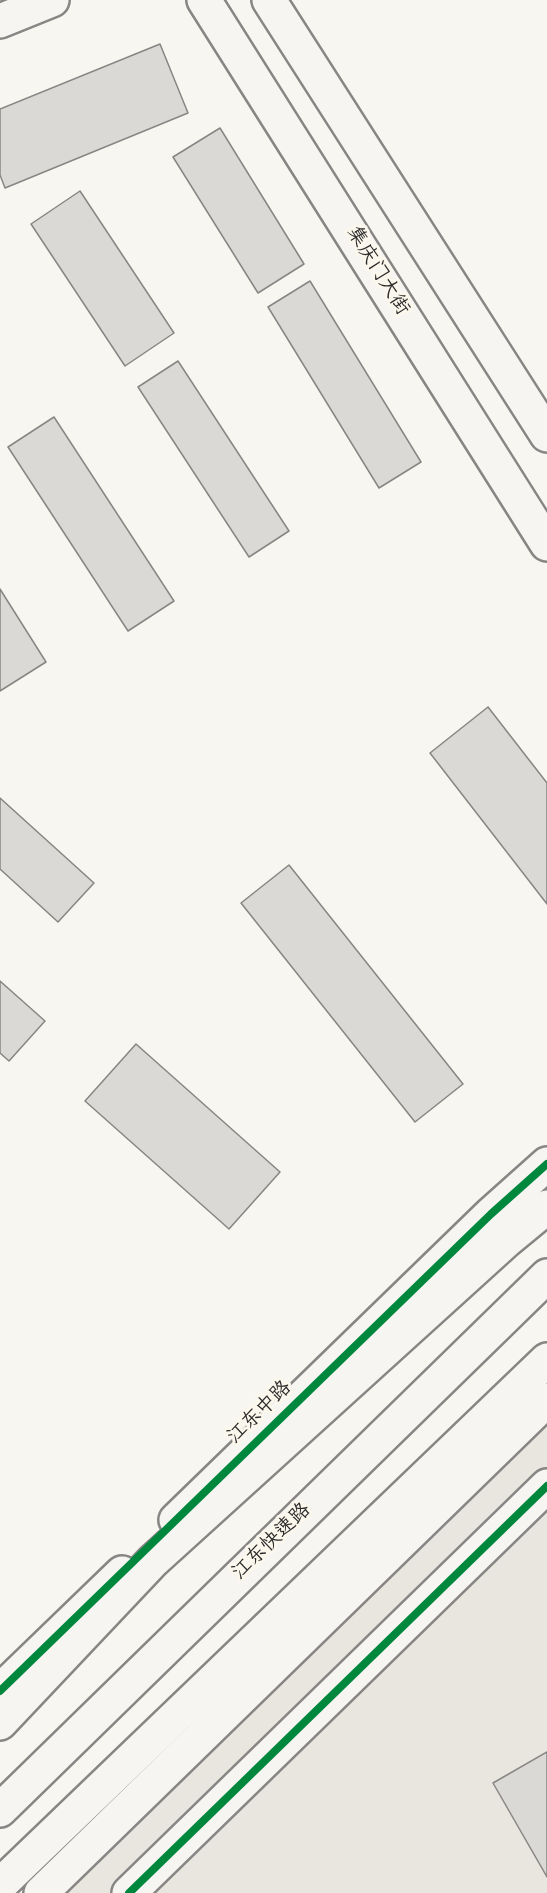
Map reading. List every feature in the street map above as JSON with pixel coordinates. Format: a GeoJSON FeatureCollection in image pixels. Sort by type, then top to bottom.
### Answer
{"type":"FeatureCollection","features":[{"type":"Feature","properties":{"kind":"main road"},"geometry":{"type":"LineString","coordinates":[[0,21],[52,0]]}},
{"type":"Feature","properties":{"kind":"main road","name":"集庆门大街"},"geometry":{"type":"LineString","coordinates":[[204,0],[547,544]]}},
{"type":"Feature","properties":{"kind":"main road"},"geometry":{"type":"LineString","coordinates":[[269,0],[547,435]]}},
{"type":"Feature","properties":{"kind":"main road","name":"江东中路"},"geometry":{"type":"LineString","coordinates":[[0,1691],[491,1214],[547,1164]]}},
{"type":"Feature","properties":{"kind":"main road","name":"江东中路"},"geometry":{"type":"LineString","coordinates":[[0,1723],[153,1561],[498,1248],[547,1207]]}},
{"type":"Feature","properties":{"kind":"main road","name":"江东快速路"},"geometry":{"type":"LineString","coordinates":[[0,1810],[546,1277]]}},
{"type":"Feature","properties":{"kind":"main road"},"geometry":{"type":"LineString","coordinates":[[0,1885],[547,1360]]}},
{"type":"Feature","properties":{"kind":"main road"},"geometry":{"type":"LineString","coordinates":[[41,1893],[547,1400]]}},
{"type":"Feature","properties":{"kind":"main road"},"geometry":{"type":"LineString","coordinates":[[129,1893],[547,1486]]}},
{"type":"Feature","properties":{"kind":"shaded area"},"geometry":{"type":"Polygon","coordinates":[[[547,1400],[547,1893],[41,1893],[547,1400]]]}},
{"type":"Feature","properties":{"kind":"building"},"geometry":{"type":"Polygon","coordinates":[[[160,44],[188,113],[5,188],[0,175],[0,109],[160,44]]]}},
{"type":"Feature","properties":{"kind":"building"},"geometry":{"type":"Polygon","coordinates":[[[220,128],[304,264],[258,293],[173,157],[220,128]]]}},
{"type":"Feature","properties":{"kind":"building"},"geometry":{"type":"Polygon","coordinates":[[[80,191],[174,333],[125,366],[31,224],[80,191]]]}},
{"type":"Feature","properties":{"kind":"building"},"geometry":{"type":"Polygon","coordinates":[[[310,281],[421,462],[379,488],[268,307],[310,281]]]}},
{"type":"Feature","properties":{"kind":"building"},"geometry":{"type":"Polygon","coordinates":[[[178,361],[289,531],[249,557],[138,387],[178,361]]]}},
{"type":"Feature","properties":{"kind":"building"},"geometry":{"type":"Polygon","coordinates":[[[54,417],[174,601],[128,631],[8,447],[54,417]]]}},
{"type":"Feature","properties":{"kind":"building"},"geometry":{"type":"Polygon","coordinates":[[[0,589],[46,662],[0,691],[0,589]]]}},
{"type":"Feature","properties":{"kind":"building"},"geometry":{"type":"Polygon","coordinates":[[[488,707],[547,783],[547,904],[430,753],[488,707]]]}},
{"type":"Feature","properties":{"kind":"building"},"geometry":{"type":"Polygon","coordinates":[[[0,798],[94,883],[58,922],[0,869],[0,798]]]}},
{"type":"Feature","properties":{"kind":"building"},"geometry":{"type":"Polygon","coordinates":[[[289,865],[463,1084],[415,1122],[241,903],[289,865]]]}},
{"type":"Feature","properties":{"kind":"building"},"geometry":{"type":"Polygon","coordinates":[[[0,981],[45,1021],[9,1061],[0,1053],[0,981]]]}},
{"type":"Feature","properties":{"kind":"building"},"geometry":{"type":"Polygon","coordinates":[[[136,1044],[280,1172],[229,1229],[85,1101],[136,1044]]]}},
{"type":"Feature","properties":{"kind":"building"},"geometry":{"type":"Polygon","coordinates":[[[547,1752],[547,1877],[493,1783],[547,1752]]]}},
{"type":"Feature","properties":{"kind":"cycle path"},"geometry":{"type":"LineString","coordinates":[[0,1691],[491,1214],[547,1164]]}},
{"type":"Feature","properties":{"kind":"cycle path"},"geometry":{"type":"LineString","coordinates":[[129,1893],[547,1486]]}}]}
